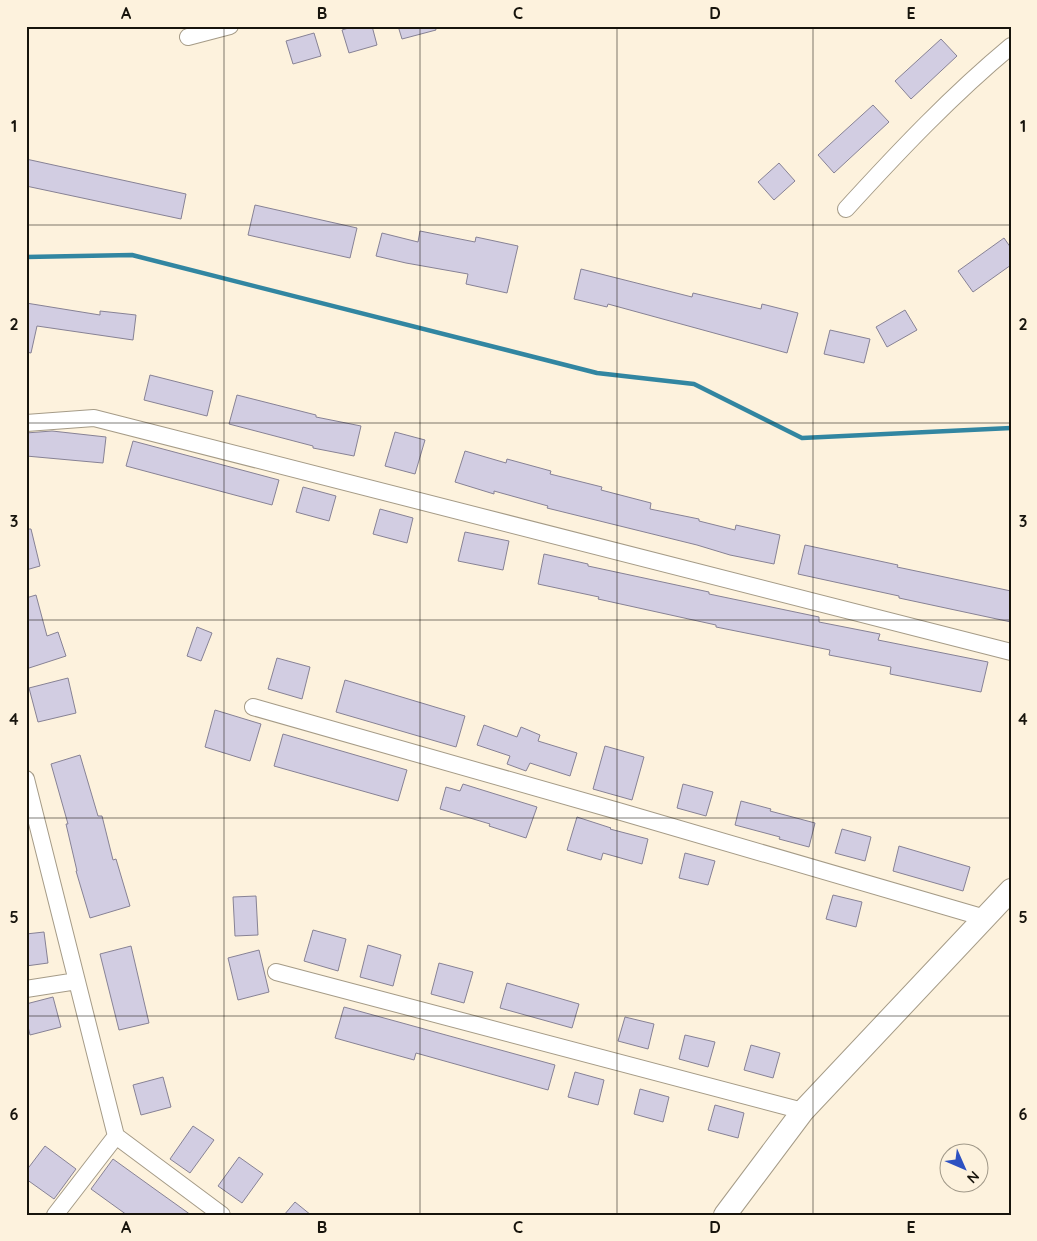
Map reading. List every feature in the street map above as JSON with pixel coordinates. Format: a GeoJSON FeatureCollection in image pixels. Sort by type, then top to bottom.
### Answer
{"type":"FeatureCollection","features":[{"type":"Feature","properties":{"kind":"street"},"geometry":{"type":"LineString","coordinates":[[188,36],[230,26]]}},
{"type":"Feature","properties":{"kind":"street"},"geometry":{"type":"LineString","coordinates":[[846,209],[978,74],[1011,46]]}},
{"type":"Feature","properties":{"kind":"street"},"geometry":{"type":"LineString","coordinates":[[26,422],[94,418],[1011,652]]}},
{"type":"Feature","properties":{"kind":"street"},"geometry":{"type":"LineString","coordinates":[[253,707],[985,918]]}},
{"type":"Feature","properties":{"kind":"street"},"geometry":{"type":"LineString","coordinates":[[26,779],[116,1136],[222,1215]]}},
{"type":"Feature","properties":{"kind":"street"},"geometry":{"type":"LineString","coordinates":[[724,1215],[803,1111],[1011,890]]}},
{"type":"Feature","properties":{"kind":"street"},"geometry":{"type":"LineString","coordinates":[[276,972],[803,1111]]}},
{"type":"Feature","properties":{"kind":"street"},"geometry":{"type":"LineString","coordinates":[[26,989],[77,981]]}},
{"type":"Feature","properties":{"kind":"street"},"geometry":{"type":"LineString","coordinates":[[55,1215],[116,1136]]}},
{"type":"Feature","properties":{"kind":"building"},"geometry":{"type":"Polygon","coordinates":[[[355,26],[372,26],[377,45],[349,53],[342,30],[355,26]]]}},
{"type":"Feature","properties":{"kind":"building"},"geometry":{"type":"Polygon","coordinates":[[[398,26],[435,26],[436,30],[402,39],[398,26]]]}},
{"type":"Feature","properties":{"kind":"building"},"geometry":{"type":"Polygon","coordinates":[[[314,33],[321,56],[293,64],[286,41],[314,33]]]}},
{"type":"Feature","properties":{"kind":"building"},"geometry":{"type":"Polygon","coordinates":[[[941,39],[957,56],[911,99],[895,81],[941,39]]]}},
{"type":"Feature","properties":{"kind":"building"},"geometry":{"type":"Polygon","coordinates":[[[873,105],[889,122],[834,173],[818,155],[873,105]]]}},
{"type":"Feature","properties":{"kind":"building"},"geometry":{"type":"Polygon","coordinates":[[[26,159],[186,194],[181,219],[26,186],[26,159]]]}},
{"type":"Feature","properties":{"kind":"building"},"geometry":{"type":"Polygon","coordinates":[[[779,163],[795,181],[774,200],[758,182],[779,163]]]}},
{"type":"Feature","properties":{"kind":"building"},"geometry":{"type":"Polygon","coordinates":[[[255,205],[357,228],[350,258],[248,235],[255,205]]]}},
{"type":"Feature","properties":{"kind":"building"},"geometry":{"type":"Polygon","coordinates":[[[420,231],[475,242],[476,237],[518,246],[507,293],[466,284],[468,274],[376,256],[382,233],[418,242],[420,231]]]}},
{"type":"Feature","properties":{"kind":"building"},"geometry":{"type":"Polygon","coordinates":[[[1004,238],[1011,248],[1011,265],[973,292],[958,271],[1004,238]]]}},
{"type":"Feature","properties":{"kind":"building"},"geometry":{"type":"Polygon","coordinates":[[[581,269],[692,297],[693,293],[761,309],[762,304],[798,313],[787,353],[608,304],[607,307],[574,299],[581,269]]]}},
{"type":"Feature","properties":{"kind":"building"},"geometry":{"type":"Polygon","coordinates":[[[26,303],[100,315],[100,311],[136,315],[133,340],[37,326],[31,353],[26,352],[26,303]]]}},
{"type":"Feature","properties":{"kind":"building"},"geometry":{"type":"Polygon","coordinates":[[[905,310],[917,330],[887,347],[876,327],[905,310]]]}},
{"type":"Feature","properties":{"kind":"building"},"geometry":{"type":"Polygon","coordinates":[[[830,330],[870,339],[864,363],[824,354],[830,330]]]}},
{"type":"Feature","properties":{"kind":"building"},"geometry":{"type":"Polygon","coordinates":[[[150,375],[213,391],[207,416],[144,400],[150,375]]]}},
{"type":"Feature","properties":{"kind":"building"},"geometry":{"type":"Polygon","coordinates":[[[237,395],[316,415],[316,417],[361,426],[354,456],[313,448],[313,446],[229,424],[237,395]]]}},
{"type":"Feature","properties":{"kind":"building"},"geometry":{"type":"Polygon","coordinates":[[[52,431],[106,437],[103,463],[26,456],[26,433],[52,431]]]}},
{"type":"Feature","properties":{"kind":"building"},"geometry":{"type":"Polygon","coordinates":[[[395,432],[425,440],[415,474],[385,466],[395,432]]]}},
{"type":"Feature","properties":{"kind":"building"},"geometry":{"type":"Polygon","coordinates":[[[133,441],[279,480],[272,505],[126,466],[133,441]]]}},
{"type":"Feature","properties":{"kind":"building"},"geometry":{"type":"Polygon","coordinates":[[[465,451],[506,463],[507,459],[551,471],[550,474],[602,487],[601,490],[651,503],[650,509],[699,519],[699,521],[735,530],[736,525],[780,535],[774,564],[730,555],[547,508],[548,506],[494,491],[494,494],[455,482],[465,451]]]}},
{"type":"Feature","properties":{"kind":"building"},"geometry":{"type":"Polygon","coordinates":[[[303,487],[336,496],[329,521],[296,512],[303,487]]]}},
{"type":"Feature","properties":{"kind":"building"},"geometry":{"type":"Polygon","coordinates":[[[380,509],[413,518],[407,543],[373,534],[380,509]]]}},
{"type":"Feature","properties":{"kind":"building"},"geometry":{"type":"Polygon","coordinates":[[[26,529],[31,529],[40,566],[26,570],[26,529]]]}},
{"type":"Feature","properties":{"kind":"building"},"geometry":{"type":"Polygon","coordinates":[[[465,532],[509,541],[503,570],[458,561],[465,532]]]}},
{"type":"Feature","properties":{"kind":"building"},"geometry":{"type":"Polygon","coordinates":[[[805,545],[1011,591],[1011,622],[798,574],[805,545]]]}},
{"type":"Feature","properties":{"kind":"building"},"geometry":{"type":"Polygon","coordinates":[[[544,554],[588,564],[588,566],[709,592],[709,594],[819,617],[819,622],[880,634],[878,640],[988,662],[981,692],[890,674],[891,667],[829,655],[830,650],[716,627],[716,625],[538,584],[544,554]]]}},
{"type":"Feature","properties":{"kind":"building"},"geometry":{"type":"Polygon","coordinates":[[[36,595],[47,636],[58,632],[66,656],[26,669],[26,598],[36,595]]]}},
{"type":"Feature","properties":{"kind":"building"},"geometry":{"type":"Polygon","coordinates":[[[197,627],[212,633],[201,661],[187,656],[197,627]]]}},
{"type":"Feature","properties":{"kind":"building"},"geometry":{"type":"Polygon","coordinates":[[[277,658],[310,667],[302,699],[268,689],[277,658]]]}},
{"type":"Feature","properties":{"kind":"building"},"geometry":{"type":"Polygon","coordinates":[[[68,678],[76,713],[38,722],[29,688],[68,678]]]}},
{"type":"Feature","properties":{"kind":"building"},"geometry":{"type":"Polygon","coordinates":[[[345,680],[465,716],[456,747],[336,712],[345,680]]]}},
{"type":"Feature","properties":{"kind":"building"},"geometry":{"type":"Polygon","coordinates":[[[215,710],[261,724],[250,761],[205,747],[215,710]]]}},
{"type":"Feature","properties":{"kind":"building"},"geometry":{"type":"Polygon","coordinates":[[[484,725],[517,737],[521,727],[540,735],[538,741],[577,753],[570,776],[530,763],[526,771],[507,764],[510,756],[477,745],[484,725]]]}},
{"type":"Feature","properties":{"kind":"building"},"geometry":{"type":"Polygon","coordinates":[[[283,734],[407,770],[398,801],[274,766],[283,734]]]}},
{"type":"Feature","properties":{"kind":"building"},"geometry":{"type":"Polygon","coordinates":[[[605,746],[644,757],[632,800],[593,789],[605,746]]]}},
{"type":"Feature","properties":{"kind":"building"},"geometry":{"type":"Polygon","coordinates":[[[80,755],[98,816],[102,816],[113,860],[116,859],[130,906],[90,918],[76,871],[66,824],[68,824],[51,764],[80,755]]]}},
{"type":"Feature","properties":{"kind":"building"},"geometry":{"type":"Polygon","coordinates":[[[463,784],[537,807],[526,838],[489,826],[490,824],[440,809],[446,787],[460,791],[463,784]]]}},
{"type":"Feature","properties":{"kind":"building"},"geometry":{"type":"Polygon","coordinates":[[[683,784],[713,792],[706,816],[677,808],[683,784]]]}},
{"type":"Feature","properties":{"kind":"building"},"geometry":{"type":"Polygon","coordinates":[[[741,801],[815,823],[809,847],[735,825],[741,801]]]}},
{"type":"Feature","properties":{"kind":"building"},"geometry":{"type":"Polygon","coordinates":[[[577,817],[610,829],[648,839],[642,864],[603,853],[601,860],[567,850],[577,817]]]}},
{"type":"Feature","properties":{"kind":"building"},"geometry":{"type":"Polygon","coordinates":[[[842,829],[871,837],[865,861],[835,853],[842,829]]]}},
{"type":"Feature","properties":{"kind":"building"},"geometry":{"type":"Polygon","coordinates":[[[899,846],[970,867],[963,891],[893,871],[899,846]]]}},
{"type":"Feature","properties":{"kind":"building"},"geometry":{"type":"Polygon","coordinates":[[[685,853],[715,861],[708,885],[679,878],[685,853]]]}},
{"type":"Feature","properties":{"kind":"building"},"geometry":{"type":"Polygon","coordinates":[[[833,895],[862,902],[856,927],[826,919],[833,895]]]}},
{"type":"Feature","properties":{"kind":"building"},"geometry":{"type":"Polygon","coordinates":[[[256,896],[258,935],[235,936],[233,897],[256,896]]]}},
{"type":"Feature","properties":{"kind":"building"},"geometry":{"type":"Polygon","coordinates":[[[313,930],[346,939],[338,971],[304,961],[313,930]]]}},
{"type":"Feature","properties":{"kind":"building"},"geometry":{"type":"Polygon","coordinates":[[[44,932],[48,963],[26,966],[26,934],[44,932]]]}},
{"type":"Feature","properties":{"kind":"building"},"geometry":{"type":"Polygon","coordinates":[[[368,945],[401,955],[393,986],[360,977],[368,945]]]}},
{"type":"Feature","properties":{"kind":"building"},"geometry":{"type":"Polygon","coordinates":[[[131,946],[149,1023],[119,1030],[100,954],[131,946]]]}},
{"type":"Feature","properties":{"kind":"building"},"geometry":{"type":"Polygon","coordinates":[[[259,950],[269,992],[238,1000],[228,958],[259,950]]]}},
{"type":"Feature","properties":{"kind":"building"},"geometry":{"type":"Polygon","coordinates":[[[439,963],[473,972],[464,1003],[431,994],[439,963]]]}},
{"type":"Feature","properties":{"kind":"building"},"geometry":{"type":"Polygon","coordinates":[[[507,983],[579,1004],[572,1028],[500,1008],[507,983]]]}},
{"type":"Feature","properties":{"kind":"building"},"geometry":{"type":"Polygon","coordinates":[[[53,997],[61,1027],[30,1035],[26,1018],[26,1004],[53,997]]]}},
{"type":"Feature","properties":{"kind":"building"},"geometry":{"type":"Polygon","coordinates":[[[344,1007],[555,1065],[548,1090],[416,1053],[414,1060],[335,1038],[344,1007]]]}},
{"type":"Feature","properties":{"kind":"building"},"geometry":{"type":"Polygon","coordinates":[[[625,1017],[654,1024],[648,1049],[618,1041],[625,1017]]]}},
{"type":"Feature","properties":{"kind":"building"},"geometry":{"type":"Polygon","coordinates":[[[685,1035],[715,1042],[708,1067],[679,1059],[685,1035]]]}},
{"type":"Feature","properties":{"kind":"building"},"geometry":{"type":"Polygon","coordinates":[[[751,1045],[780,1053],[773,1078],[744,1070],[751,1045]]]}},
{"type":"Feature","properties":{"kind":"building"},"geometry":{"type":"Polygon","coordinates":[[[575,1072],[604,1080],[598,1105],[568,1097],[575,1072]]]}},
{"type":"Feature","properties":{"kind":"building"},"geometry":{"type":"Polygon","coordinates":[[[163,1077],[171,1107],[141,1115],[133,1085],[163,1077]]]}},
{"type":"Feature","properties":{"kind":"building"},"geometry":{"type":"Polygon","coordinates":[[[640,1089],[669,1097],[663,1122],[634,1114],[640,1089]]]}},
{"type":"Feature","properties":{"kind":"building"},"geometry":{"type":"Polygon","coordinates":[[[715,1105],[744,1113],[738,1138],[708,1130],[715,1105]]]}},
{"type":"Feature","properties":{"kind":"building"},"geometry":{"type":"Polygon","coordinates":[[[193,1126],[214,1140],[190,1173],[170,1159],[193,1126]]]}},
{"type":"Feature","properties":{"kind":"building"},"geometry":{"type":"Polygon","coordinates":[[[45,1146],[76,1169],[54,1199],[26,1179],[26,1171],[45,1146]]]}},
{"type":"Feature","properties":{"kind":"building"},"geometry":{"type":"Polygon","coordinates":[[[239,1157],[263,1174],[242,1203],[218,1186],[239,1157]]]}},
{"type":"Feature","properties":{"kind":"building"},"geometry":{"type":"Polygon","coordinates":[[[113,1159],[191,1215],[127,1215],[91,1189],[113,1159]]]}},
{"type":"Feature","properties":{"kind":"building"},"geometry":{"type":"Polygon","coordinates":[[[295,1202],[311,1215],[284,1215],[295,1202]]]}},
{"type":"Feature","properties":{"kind":"waterway"},"geometry":{"type":"LineString","coordinates":[[26,257],[132,255],[597,373],[694,384],[802,438],[1011,428]]}}]}
